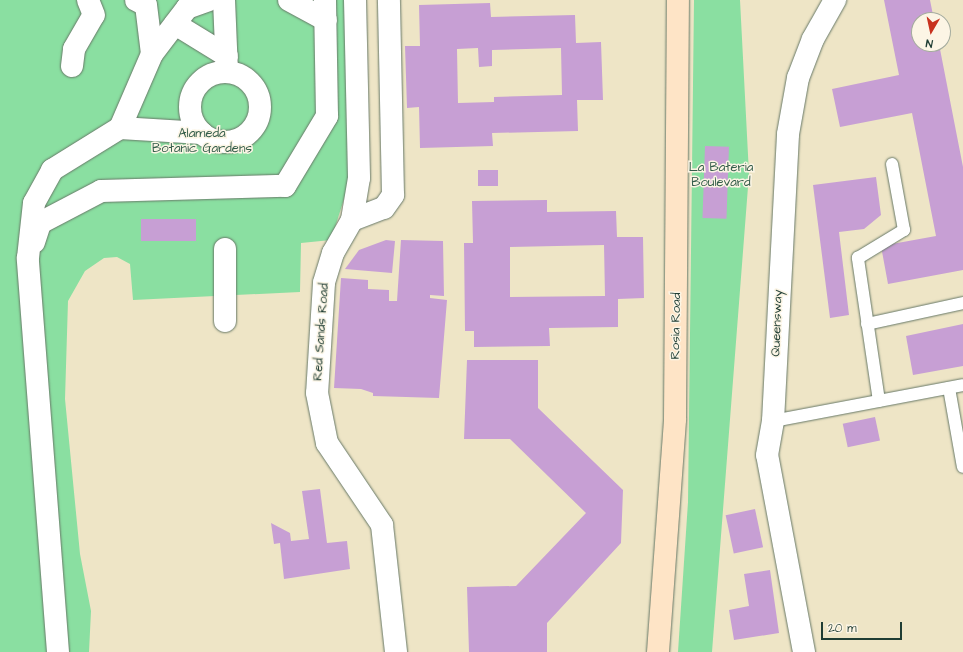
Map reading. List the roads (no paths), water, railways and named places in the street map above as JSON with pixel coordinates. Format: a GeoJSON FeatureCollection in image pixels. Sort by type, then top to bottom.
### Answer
{"type":"FeatureCollection","features":[{"type":"Feature","properties":{"kind":"main road","name":"Rosia Road"},"geometry":{"type":"LineString","coordinates":[[658,652],[675,419],[678,0]]}},
{"type":"Feature","properties":{"kind":"street"},"geometry":{"type":"LineString","coordinates":[[72,66],[74,49],[94,15],[88,0]]}},
{"type":"Feature","properties":{"kind":"street"},"geometry":{"type":"LineString","coordinates":[[136,0],[146,5],[152,54]]}},
{"type":"Feature","properties":{"kind":"street"},"geometry":{"type":"LineString","coordinates":[[58,652],[28,258],[34,204],[52,170],[120,128],[152,54],[186,8],[209,0]]}},
{"type":"Feature","properties":{"kind":"street"},"geometry":{"type":"LineString","coordinates":[[224,0],[227,64]]}},
{"type":"Feature","properties":{"kind":"street"},"geometry":{"type":"LineString","coordinates":[[28,258],[40,223],[101,191],[285,186],[327,116],[326,10],[289,0]]}},
{"type":"Feature","properties":{"kind":"street","name":"Red Sands Road"},"geometry":{"type":"LineString","coordinates":[[355,0],[359,178],[352,220],[333,254],[324,283],[318,414],[327,443],[382,525],[396,652]]}},
{"type":"Feature","properties":{"kind":"street"},"geometry":{"type":"LineString","coordinates":[[352,220],[384,208],[392,195],[389,0]]}},
{"type":"Feature","properties":{"kind":"street","name":"Queensway"},"geometry":{"type":"LineString","coordinates":[[804,652],[769,476],[767,455],[773,421],[788,134],[798,78],[813,39],[835,0]]}},
{"type":"Feature","properties":{"kind":"street"},"geometry":{"type":"LineString","coordinates":[[175,24],[227,64],[251,83],[261,105],[259,116],[250,131],[223,146],[202,133],[191,114],[193,92],[209,75],[227,64]]}},
{"type":"Feature","properties":{"kind":"street"},"geometry":{"type":"LineString","coordinates":[[120,128],[202,133]]}},
{"type":"Feature","properties":{"kind":"street"},"geometry":{"type":"LineString","coordinates":[[225,249],[225,321]]}},
{"type":"Feature","properties":{"kind":"lane"},"geometry":{"type":"LineString","coordinates":[[879,401],[858,258],[904,230],[892,164]]}},
{"type":"Feature","properties":{"kind":"lane"},"geometry":{"type":"LineString","coordinates":[[867,324],[963,303]]}},
{"type":"Feature","properties":{"kind":"lane"},"geometry":{"type":"LineString","coordinates":[[773,421],[963,385]]}},
{"type":"Feature","properties":{"kind":"lane"},"geometry":{"type":"LineString","coordinates":[[949,388],[963,467]]}},
{"type":"Feature","properties":{"kind":"park label","name":"Alameda Botanic Gardens"},"geometry":{"type":"Point","coordinates":[202,142]}},
{"type":"Feature","properties":{"kind":"park label","name":"La Bateria Boulevard"},"geometry":{"type":"Point","coordinates":[721,176]}}]}
